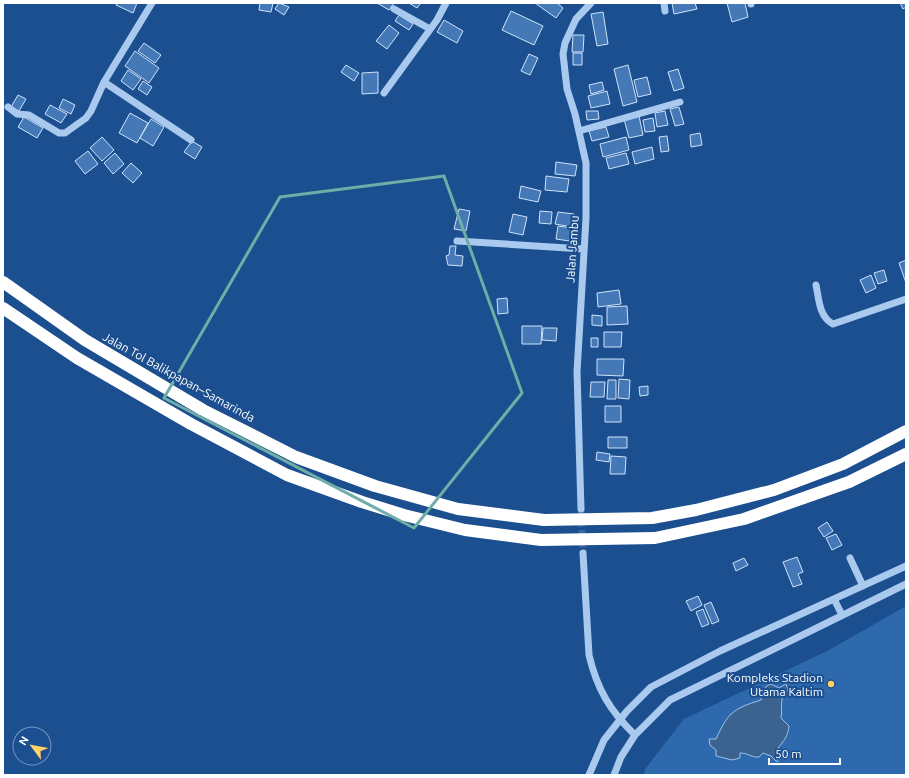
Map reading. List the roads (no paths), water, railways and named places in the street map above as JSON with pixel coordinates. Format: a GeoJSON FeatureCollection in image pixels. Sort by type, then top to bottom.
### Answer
{"type":"FeatureCollection","features":[{"type":"Feature","properties":{"kind":"highway","name":"Jalan Tol Balikpapan–Samarinda"},"geometry":{"type":"LineString","coordinates":[[3,282],[85,340],[203,410],[296,457],[375,486],[473,511],[544,520],[652,518],[696,510],[774,490],[843,464],[906,432]]}},
{"type":"Feature","properties":{"kind":"highway"},"geometry":{"type":"LineString","coordinates":[[3,308],[77,358],[191,424],[287,475],[362,502],[404,515],[472,531],[541,540],[655,538],[744,519],[850,482],[906,454]]}},
{"type":"Feature","properties":{"kind":"street"},"geometry":{"type":"LineString","coordinates":[[8,107],[17,114],[29,114],[64,134],[86,118],[94,105],[104,82],[152,3]]}},
{"type":"Feature","properties":{"kind":"street"},"geometry":{"type":"LineString","coordinates":[[384,93],[430,29],[446,3]]}},
{"type":"Feature","properties":{"kind":"street","name":"Jalan Jambu"},"geometry":{"type":"LineString","coordinates":[[580,509],[577,372],[587,188],[586,163],[567,89],[563,54],[565,43],[576,19],[591,3]]}},
{"type":"Feature","properties":{"kind":"street"},"geometry":{"type":"LineString","coordinates":[[394,9],[430,29]]}},
{"type":"Feature","properties":{"kind":"street"},"geometry":{"type":"LineString","coordinates":[[104,82],[191,140]]}},
{"type":"Feature","properties":{"kind":"street"},"geometry":{"type":"LineString","coordinates":[[579,131],[680,102]]}},
{"type":"Feature","properties":{"kind":"street"},"geometry":{"type":"LineString","coordinates":[[457,241],[583,249]]}},
{"type":"Feature","properties":{"kind":"street"},"geometry":{"type":"LineString","coordinates":[[816,285],[823,316],[827,321],[833,324],[906,299]]}},
{"type":"Feature","properties":{"kind":"street"},"geometry":{"type":"LineString","coordinates":[[583,553],[589,655],[592,670],[603,696],[619,720],[635,735]]}},
{"type":"Feature","properties":{"kind":"street"},"geometry":{"type":"LineString","coordinates":[[850,558],[863,586]]}},
{"type":"Feature","properties":{"kind":"street"},"geometry":{"type":"LineString","coordinates":[[589,775],[604,740],[637,699],[651,686],[681,669],[906,566]]}},
{"type":"Feature","properties":{"kind":"street"},"geometry":{"type":"LineString","coordinates":[[614,775],[621,757],[635,735],[670,700],[906,584]]}},
{"type":"Feature","properties":{"kind":"street"},"geometry":{"type":"LineString","coordinates":[[834,599],[842,615]]}},
{"type":"Feature","properties":{"kind":"tunnel"},"geometry":{"type":"LineString","coordinates":[[581,509],[583,553]]}},
{"type":"Feature","properties":{"kind":"place","name":"Kompleks Stadion Utama Kaltim"},"geometry":{"type":"Point","coordinates":[831,684]}}]}
